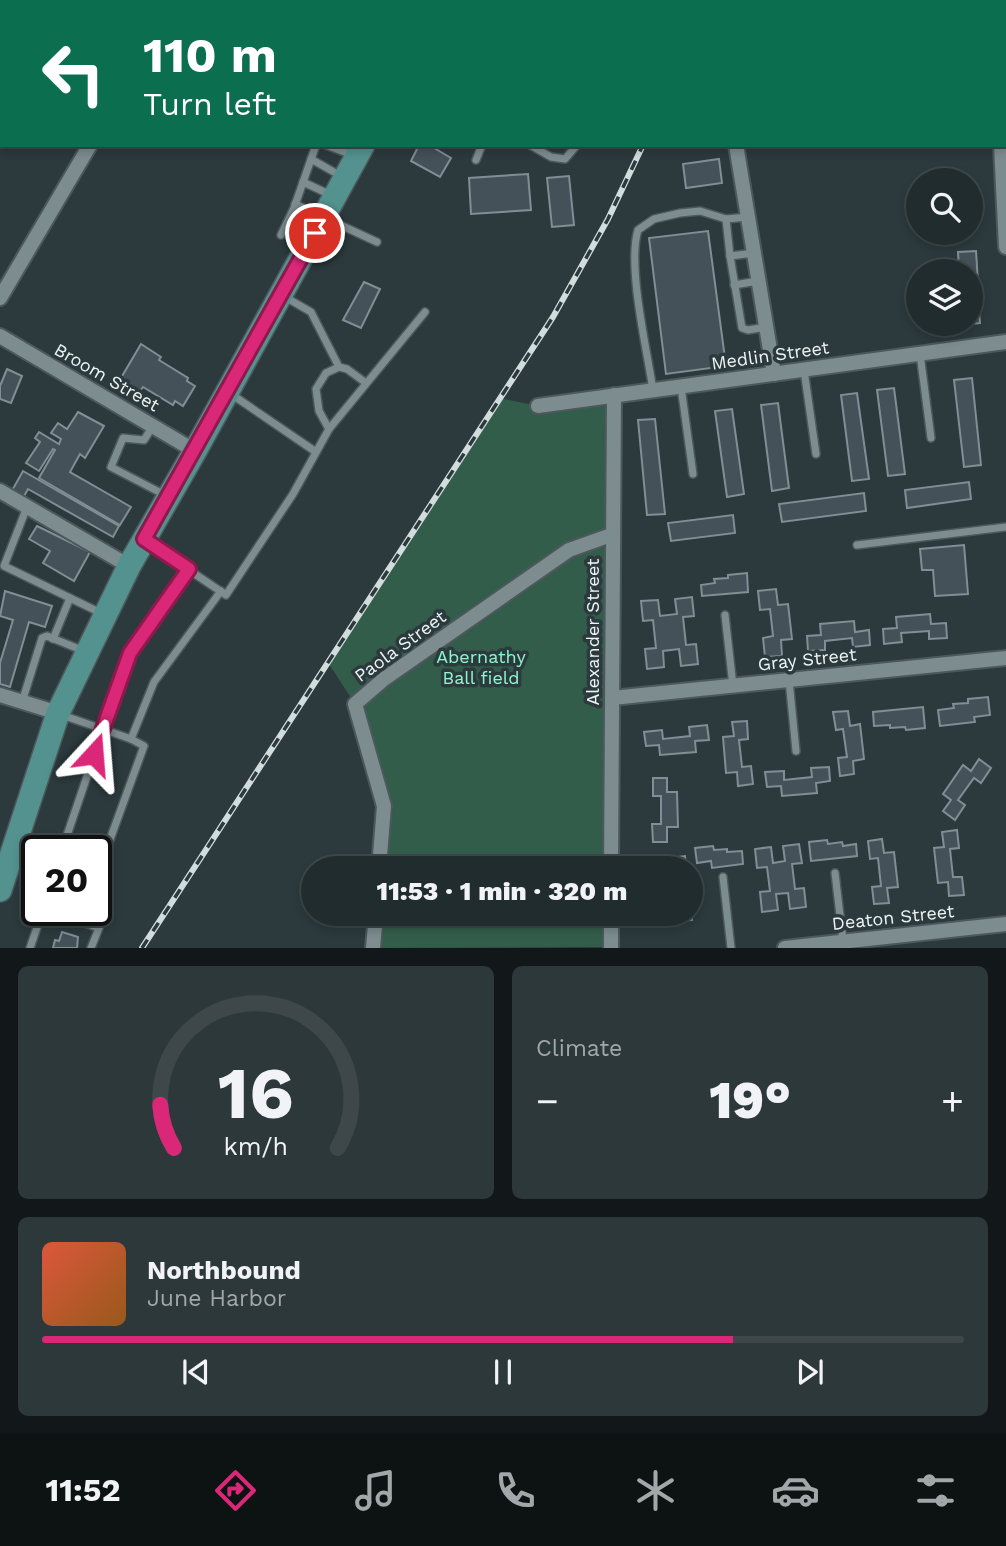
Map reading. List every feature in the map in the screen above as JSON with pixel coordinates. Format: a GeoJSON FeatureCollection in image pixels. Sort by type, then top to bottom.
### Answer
{"type":"FeatureCollection","features":[{"type":"Feature","properties":{"kind":"main road"},"geometry":{"type":"LineString","coordinates":[[0,890],[58,713],[129,565],[228,392],[360,151]]}},
{"type":"Feature","properties":{"kind":"street"},"geometry":{"type":"LineString","coordinates":[[0,298],[89,147]]}},
{"type":"Feature","properties":{"kind":"street"},"geometry":{"type":"LineString","coordinates":[[736,147],[774,374]]}},
{"type":"Feature","properties":{"kind":"street"},"geometry":{"type":"LineString","coordinates":[[1001,147],[1006,247]]}},
{"type":"Feature","properties":{"kind":"street","name":"Broom Street"},"geometry":{"type":"LineString","coordinates":[[0,336],[195,451]]}},
{"type":"Feature","properties":{"kind":"street","name":"Medlin Street"},"geometry":{"type":"LineString","coordinates":[[538,406],[1006,342]]}},
{"type":"Feature","properties":{"kind":"street","name":"Alexander Street"},"geometry":{"type":"LineString","coordinates":[[611,856],[611,535],[614,396]]}},
{"type":"Feature","properties":{"kind":"street"},"geometry":{"type":"LineString","coordinates":[[0,491],[129,565]]}},
{"type":"Feature","properties":{"kind":"street","name":"Paola Street"},"geometry":{"type":"LineString","coordinates":[[380,856],[384,806],[355,704],[384,679],[569,550],[611,535]]}},
{"type":"Feature","properties":{"kind":"street","name":"Gray Street"},"geometry":{"type":"LineString","coordinates":[[612,698],[1006,658]]}},
{"type":"Feature","properties":{"kind":"street"},"geometry":{"type":"LineString","coordinates":[[0,695],[58,713]]}},
{"type":"Feature","properties":{"kind":"street","name":"Deaton Street"},"geometry":{"type":"LineString","coordinates":[[785,947],[816,946],[1006,924]]}},
{"type":"Feature","properties":{"kind":"street"},"geometry":{"type":"LineString","coordinates":[[373,947],[375,926]]}},
{"type":"Feature","properties":{"kind":"street"},"geometry":{"type":"LineString","coordinates":[[611,926],[611,947]]}},
{"type":"Feature","properties":{"kind":"lane"},"geometry":{"type":"LineString","coordinates":[[281,235],[315,147]]}},
{"type":"Feature","properties":{"kind":"lane"},"geometry":{"type":"LineString","coordinates":[[337,147],[360,151]]}},
{"type":"Feature","properties":{"kind":"lane"},"geometry":{"type":"LineString","coordinates":[[476,160],[481,147]]}},
{"type":"Feature","properties":{"kind":"lane"},"geometry":{"type":"LineString","coordinates":[[533,147],[551,158],[565,159],[575,147]]}},
{"type":"Feature","properties":{"kind":"lane"},"geometry":{"type":"LineString","coordinates":[[311,159],[340,187]]}},
{"type":"Feature","properties":{"kind":"lane"},"geometry":{"type":"LineString","coordinates":[[303,182],[340,187]]}},
{"type":"Feature","properties":{"kind":"lane"},"geometry":{"type":"LineString","coordinates":[[295,204],[377,242]]}},
{"type":"Feature","properties":{"kind":"lane"},"geometry":{"type":"LineString","coordinates":[[653,390],[635,270],[634,247],[638,230],[654,219],[690,212],[706,212],[726,219],[748,217]]}},
{"type":"Feature","properties":{"kind":"lane"},"geometry":{"type":"LineString","coordinates":[[726,219],[742,328],[748,330],[766,327]]}},
{"type":"Feature","properties":{"kind":"lane"},"geometry":{"type":"LineString","coordinates":[[730,257],[754,253]]}},
{"type":"Feature","properties":{"kind":"lane"},"geometry":{"type":"LineString","coordinates":[[734,285],[758,281]]}},
{"type":"Feature","properties":{"kind":"lane"},"geometry":{"type":"LineString","coordinates":[[281,295],[311,312],[339,367]]}},
{"type":"Feature","properties":{"kind":"lane"},"geometry":{"type":"LineString","coordinates":[[144,539],[226,595],[293,494],[329,429],[425,312]]}},
{"type":"Feature","properties":{"kind":"lane"},"geometry":{"type":"LineString","coordinates":[[920,354],[931,438]]}},
{"type":"Feature","properties":{"kind":"lane"},"geometry":{"type":"LineString","coordinates":[[329,429],[319,411],[316,389],[326,373],[339,367],[347,369],[366,383]]}},
{"type":"Feature","properties":{"kind":"lane"},"geometry":{"type":"LineString","coordinates":[[804,370],[816,454]]}},
{"type":"Feature","properties":{"kind":"lane"},"geometry":{"type":"LineString","coordinates":[[681,386],[693,474]]}},
{"type":"Feature","properties":{"kind":"lane"},"geometry":{"type":"LineString","coordinates":[[228,392],[316,452]]}},
{"type":"Feature","properties":{"kind":"lane"},"geometry":{"type":"LineString","coordinates":[[153,426],[144,440],[123,438],[111,467],[169,497]]}},
{"type":"Feature","properties":{"kind":"lane"},"geometry":{"type":"LineString","coordinates":[[27,507],[4,566],[105,615]]}},
{"type":"Feature","properties":{"kind":"lane"},"geometry":{"type":"LineString","coordinates":[[858,545],[1006,527]]}},
{"type":"Feature","properties":{"kind":"lane"},"geometry":{"type":"LineString","coordinates":[[67,835],[130,653],[189,569]]}},
{"type":"Feature","properties":{"kind":"lane"},"geometry":{"type":"LineString","coordinates":[[131,739],[153,682],[221,591]]}},
{"type":"Feature","properties":{"kind":"lane"},"geometry":{"type":"LineString","coordinates":[[53,639],[70,598]]}},
{"type":"Feature","properties":{"kind":"lane"},"geometry":{"type":"LineString","coordinates":[[725,615],[733,686]]}},
{"type":"Feature","properties":{"kind":"lane"},"geometry":{"type":"LineString","coordinates":[[22,702],[42,638],[47,636],[87,652]]}},
{"type":"Feature","properties":{"kind":"lane"},"geometry":{"type":"LineString","coordinates":[[789,680],[796,751]]}},
{"type":"Feature","properties":{"kind":"lane"},"geometry":{"type":"LineString","coordinates":[[58,713],[144,746],[112,835]]}},
{"type":"Feature","properties":{"kind":"lane"},"geometry":{"type":"LineString","coordinates":[[835,873],[843,941]]}},
{"type":"Feature","properties":{"kind":"lane"},"geometry":{"type":"LineString","coordinates":[[723,877],[731,947]]}},
{"type":"Feature","properties":{"kind":"lane"},"geometry":{"type":"LineString","coordinates":[[30,947],[39,926]]}},
{"type":"Feature","properties":{"kind":"lane"},"geometry":{"type":"LineString","coordinates":[[91,947],[99,928],[93,926]]}},
{"type":"Feature","properties":{"kind":"green space","name":"Abernathy Ball field"},"geometry":{"type":"Polygon","coordinates":[[[614,395],[611,856],[380,856],[384,806],[355,704],[327,661],[499,398],[538,406],[614,395]]]}},
{"type":"Feature","properties":{"kind":"green space"},"geometry":{"type":"Polygon","coordinates":[[[375,926],[611,926],[611,947],[373,948],[375,926]]]}},
{"type":"Feature","properties":{"kind":"building"},"geometry":{"type":"Polygon","coordinates":[[[418,147],[432,147],[451,158],[440,177],[411,161],[418,147]]]}},
{"type":"Feature","properties":{"kind":"building"},"geometry":{"type":"Polygon","coordinates":[[[719,159],[722,183],[686,188],[683,164],[719,159]]]}},
{"type":"Feature","properties":{"kind":"building"},"geometry":{"type":"Polygon","coordinates":[[[528,174],[531,210],[471,214],[469,178],[528,174]]]}},
{"type":"Feature","properties":{"kind":"building"},"geometry":{"type":"Polygon","coordinates":[[[569,176],[574,225],[552,227],[547,178],[569,176]]]}},
{"type":"Feature","properties":{"kind":"building"},"geometry":{"type":"Polygon","coordinates":[[[708,231],[726,366],[666,374],[649,238],[708,231]]]}},
{"type":"Feature","properties":{"kind":"building"},"geometry":{"type":"Polygon","coordinates":[[[976,251],[977,259],[958,259],[958,252],[976,251]]]}},
{"type":"Feature","properties":{"kind":"building"},"geometry":{"type":"Polygon","coordinates":[[[364,282],[380,289],[361,328],[343,320],[364,282]]]}},
{"type":"Feature","properties":{"kind":"building"},"geometry":{"type":"Polygon","coordinates":[[[141,344],[195,386],[183,406],[175,401],[173,405],[143,387],[140,391],[121,378],[141,344]]]}},
{"type":"Feature","properties":{"kind":"building"},"geometry":{"type":"Polygon","coordinates":[[[7,369],[22,376],[11,403],[0,399],[0,386],[7,369]]]}},
{"type":"Feature","properties":{"kind":"building"},"geometry":{"type":"Polygon","coordinates":[[[972,378],[981,465],[964,467],[954,380],[972,378]]]}},
{"type":"Feature","properties":{"kind":"building"},"geometry":{"type":"Polygon","coordinates":[[[894,388],[905,474],[888,476],[877,390],[894,388]]]}},
{"type":"Feature","properties":{"kind":"building"},"geometry":{"type":"Polygon","coordinates":[[[857,393],[869,479],[852,481],[841,395],[857,393]]]}},
{"type":"Feature","properties":{"kind":"building"},"geometry":{"type":"Polygon","coordinates":[[[778,403],[789,488],[772,491],[761,405],[778,403]]]}},
{"type":"Feature","properties":{"kind":"building"},"geometry":{"type":"Polygon","coordinates":[[[732,409],[744,494],[727,497],[715,411],[732,409]]]}},
{"type":"Feature","properties":{"kind":"building"},"geometry":{"type":"Polygon","coordinates":[[[78,412],[104,426],[85,458],[80,454],[70,472],[131,507],[120,525],[39,478],[55,450],[53,449],[39,471],[26,463],[40,442],[35,438],[39,432],[59,444],[61,439],[51,433],[58,423],[67,429],[78,412]]]}},
{"type":"Feature","properties":{"kind":"building"},"geometry":{"type":"Polygon","coordinates":[[[655,419],[665,514],[647,515],[638,420],[655,419]]]}},
{"type":"Feature","properties":{"kind":"building"},"geometry":{"type":"Polygon","coordinates":[[[23,471],[119,526],[113,537],[28,489],[22,500],[10,494],[23,471]]]}},
{"type":"Feature","properties":{"kind":"building"},"geometry":{"type":"Polygon","coordinates":[[[969,482],[971,499],[907,508],[905,490],[969,482]]]}},
{"type":"Feature","properties":{"kind":"building"},"geometry":{"type":"Polygon","coordinates":[[[864,493],[866,511],[782,522],[779,504],[864,493]]]}},
{"type":"Feature","properties":{"kind":"building"},"geometry":{"type":"Polygon","coordinates":[[[733,515],[735,533],[671,541],[668,523],[733,515]]]}},
{"type":"Feature","properties":{"kind":"building"},"geometry":{"type":"Polygon","coordinates":[[[37,526],[90,552],[74,581],[43,563],[50,551],[29,539],[37,526]]]}},
{"type":"Feature","properties":{"kind":"building"},"geometry":{"type":"Polygon","coordinates":[[[964,545],[968,594],[935,596],[933,570],[922,570],[920,549],[964,545]]]}},
{"type":"Feature","properties":{"kind":"building"},"geometry":{"type":"Polygon","coordinates":[[[747,573],[748,592],[702,596],[701,585],[715,583],[714,579],[728,578],[728,575],[747,573]]]}},
{"type":"Feature","properties":{"kind":"building"},"geometry":{"type":"Polygon","coordinates":[[[776,589],[778,605],[788,604],[792,639],[781,640],[782,656],[765,657],[763,638],[773,636],[770,609],[760,610],[758,591],[776,589]]]}},
{"type":"Feature","properties":{"kind":"building"},"geometry":{"type":"Polygon","coordinates":[[[5,591],[52,606],[45,627],[29,622],[10,687],[0,684],[0,663],[13,620],[0,616],[5,591]]]}},
{"type":"Feature","properties":{"kind":"building"},"geometry":{"type":"Polygon","coordinates":[[[692,597],[694,616],[683,617],[686,645],[696,644],[698,664],[681,666],[679,649],[663,651],[664,667],[647,669],[645,649],[656,648],[653,620],[643,621],[641,601],[658,600],[660,616],[677,614],[675,599],[692,597]]]}},
{"type":"Feature","properties":{"kind":"building"},"geometry":{"type":"Polygon","coordinates":[[[930,614],[931,624],[946,623],[947,638],[929,639],[929,631],[901,633],[902,642],[884,644],[883,629],[897,628],[896,617],[930,614]]]}},
{"type":"Feature","properties":{"kind":"building"},"geometry":{"type":"Polygon","coordinates":[[[854,621],[855,632],[869,630],[870,645],[853,647],[852,638],[825,641],[825,650],[808,651],[807,636],[821,635],[820,624],[854,621]]]}},
{"type":"Feature","properties":{"kind":"building"},"geometry":{"type":"Polygon","coordinates":[[[988,697],[990,715],[974,717],[975,722],[940,726],[938,710],[954,708],[953,704],[968,703],[968,699],[988,697]]]}},
{"type":"Feature","properties":{"kind":"building"},"geometry":{"type":"Polygon","coordinates":[[[923,707],[925,728],[906,730],[905,727],[890,728],[890,725],[874,726],[873,712],[923,707]]]}},
{"type":"Feature","properties":{"kind":"building"},"geometry":{"type":"Polygon","coordinates":[[[848,711],[850,726],[860,724],[864,759],[853,761],[854,774],[840,776],[838,758],[847,757],[843,729],[836,730],[833,712],[848,711]]]}},
{"type":"Feature","properties":{"kind":"building"},"geometry":{"type":"Polygon","coordinates":[[[747,721],[748,739],[739,740],[742,767],[751,766],[753,784],[738,786],[737,772],[726,773],[723,737],[734,736],[732,722],[747,721]]]}},
{"type":"Feature","properties":{"kind":"building"},"geometry":{"type":"Polygon","coordinates":[[[707,725],[709,740],[695,741],[696,752],[660,755],[659,745],[646,746],[644,732],[662,730],[663,739],[690,736],[689,727],[707,725]]]}},
{"type":"Feature","properties":{"kind":"building"},"geometry":{"type":"Polygon","coordinates":[[[979,759],[991,768],[981,783],[974,778],[958,800],[965,805],[955,820],[943,811],[951,800],[943,794],[963,765],[971,771],[979,759]]]}},
{"type":"Feature","properties":{"kind":"building"},"geometry":{"type":"Polygon","coordinates":[[[829,767],[830,781],[816,783],[817,793],[782,796],[781,786],[767,787],[765,772],[784,771],[784,780],[812,777],[811,768],[829,767]]]}},
{"type":"Feature","properties":{"kind":"building"},"geometry":{"type":"Polygon","coordinates":[[[653,778],[667,778],[667,792],[677,792],[678,827],[667,827],[667,842],[653,842],[652,824],[661,824],[661,796],[653,796],[653,778]]]}},
{"type":"Feature","properties":{"kind":"building"},"geometry":{"type":"Polygon","coordinates":[[[957,830],[959,848],[950,849],[953,877],[962,877],[964,895],[949,896],[948,882],[938,883],[934,848],[944,847],[942,832],[957,830]]]}},
{"type":"Feature","properties":{"kind":"building"},"geometry":{"type":"Polygon","coordinates":[[[882,839],[884,853],[894,852],[898,887],[887,888],[889,903],[874,904],[872,887],[881,886],[878,858],[870,859],[868,841],[882,839]]]}},
{"type":"Feature","properties":{"kind":"building"},"geometry":{"type":"Polygon","coordinates":[[[827,840],[828,844],[856,844],[857,856],[811,861],[809,842],[827,840]]]}},
{"type":"Feature","properties":{"kind":"building"},"geometry":{"type":"Polygon","coordinates":[[[799,844],[802,863],[792,864],[795,889],[804,888],[806,907],[790,909],[788,893],[776,894],[778,910],[762,912],[760,892],[770,891],[767,867],[757,868],[755,849],[771,847],[773,863],[785,861],[783,846],[799,844]]]}},
{"type":"Feature","properties":{"kind":"building"},"geometry":{"type":"Polygon","coordinates":[[[713,846],[714,850],[742,851],[743,864],[712,868],[711,861],[703,862],[703,856],[696,856],[695,848],[713,846]]]}},
{"type":"Feature","properties":{"kind":"building"},"geometry":{"type":"Polygon","coordinates":[[[62,932],[78,937],[77,948],[53,948],[55,940],[59,941],[62,932]]]}},
{"type":"Feature","properties":{"kind":"railway"},"geometry":{"type":"LineString","coordinates":[[142,948],[553,317],[608,219],[642,147]]}},
{"type":"Feature","properties":{"kind":"route"},"geometry":{"type":"LineString","coordinates":[[94,754],[130,653],[189,569],[144,539],[315,233]]}}]}
